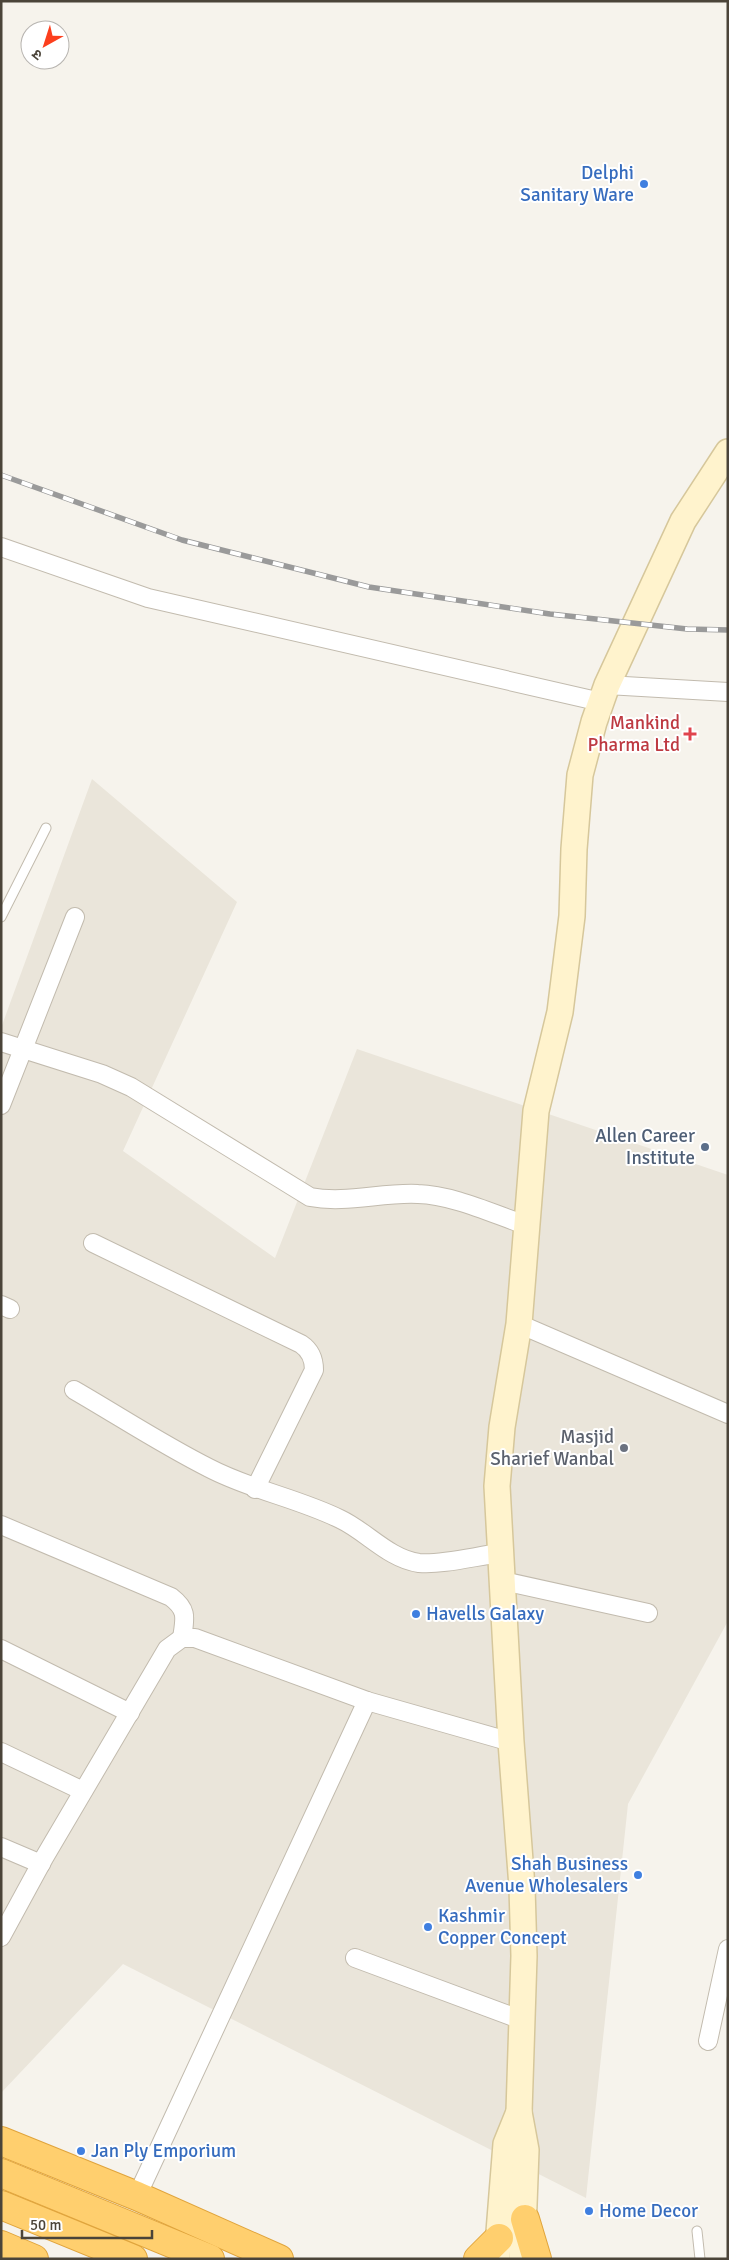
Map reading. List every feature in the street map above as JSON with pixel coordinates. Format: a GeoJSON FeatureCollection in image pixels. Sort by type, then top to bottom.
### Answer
{"type":"FeatureCollection","features":[{"type":"Feature","properties":{"kind":"highway"},"geometry":{"type":"LineString","coordinates":[[1,2142],[137,2196],[279,2259]]}},
{"type":"Feature","properties":{"kind":"highway"},"geometry":{"type":"LineString","coordinates":[[1,2173],[210,2259]]}},
{"type":"Feature","properties":{"kind":"highway"},"geometry":{"type":"LineString","coordinates":[[1,2205],[133,2259]]}},
{"type":"Feature","properties":{"kind":"highway"},"geometry":{"type":"LineString","coordinates":[[525,2219],[537,2259]]}},
{"type":"Feature","properties":{"kind":"highway"},"geometry":{"type":"LineString","coordinates":[[1,2245],[34,2259]]}},
{"type":"Feature","properties":{"kind":"highway"},"geometry":{"type":"LineString","coordinates":[[478,2259],[498,2248]]}},
{"type":"Feature","properties":{"kind":"main road"},"geometry":{"type":"LineString","coordinates":[[522,2259],[525,2219],[526,2150],[519,2112],[524,1956],[522,1886],[511,1742],[498,1476],[502,1427],[519,1324],[536,1111],[560,1012],[568,956],[580,775],[604,694],[683,521],[728,452]]}},
{"type":"Feature","properties":{"kind":"main road"},"geometry":{"type":"LineString","coordinates":[[498,2248],[506,2144],[519,2112]]}},
{"type":"Feature","properties":{"kind":"street"},"geometry":{"type":"LineString","coordinates":[[1,547],[148,598],[604,694],[728,692]]}},
{"type":"Feature","properties":{"kind":"street"},"geometry":{"type":"LineString","coordinates":[[1,1105],[76,917]]}},
{"type":"Feature","properties":{"kind":"street"},"geometry":{"type":"LineString","coordinates":[[1,1042],[102,1074],[130,1087],[310,1196],[337,1201],[384,1195],[417,1194],[439,1196],[526,1224]]}},
{"type":"Feature","properties":{"kind":"street"},"geometry":{"type":"LineString","coordinates":[[93,1243],[301,1344],[312,1356],[314,1370],[255,1489]]}},
{"type":"Feature","properties":{"kind":"street"},"geometry":{"type":"LineString","coordinates":[[519,1324],[728,1414]]}},
{"type":"Feature","properties":{"kind":"street"},"geometry":{"type":"LineString","coordinates":[[74,1390],[209,1469],[255,1489],[340,1519],[392,1553],[417,1563],[430,1563],[501,1553]]}},
{"type":"Feature","properties":{"kind":"street"},"geometry":{"type":"LineString","coordinates":[[1,1525],[171,1597],[180,1604],[184,1611],[185,1618],[182,1638]]}},
{"type":"Feature","properties":{"kind":"street"},"geometry":{"type":"LineString","coordinates":[[503,1581],[648,1613]]}},
{"type":"Feature","properties":{"kind":"street"},"geometry":{"type":"LineString","coordinates":[[2,1932],[167,1649],[182,1638],[195,1638],[367,1701],[511,1742]]}},
{"type":"Feature","properties":{"kind":"street"},"geometry":{"type":"LineString","coordinates":[[1,1650],[130,1713]]}},
{"type":"Feature","properties":{"kind":"street"},"geometry":{"type":"LineString","coordinates":[[137,2196],[367,1701]]}},
{"type":"Feature","properties":{"kind":"street"},"geometry":{"type":"LineString","coordinates":[[1,1752],[83,1791]]}},
{"type":"Feature","properties":{"kind":"street"},"geometry":{"type":"LineString","coordinates":[[1,1847],[40,1864]]}},
{"type":"Feature","properties":{"kind":"street"},"geometry":{"type":"LineString","coordinates":[[708,2041],[728,1949]]}},
{"type":"Feature","properties":{"kind":"street"},"geometry":{"type":"LineString","coordinates":[[355,1958],[522,2020]]}},
{"type":"Feature","properties":{"kind":"lane"},"geometry":{"type":"LineString","coordinates":[[1,917],[46,828]]}},
{"type":"Feature","properties":{"kind":"lane"},"geometry":{"type":"LineString","coordinates":[[697,2231],[700,2259]]}},
{"type":"Feature","properties":{"kind":"shaded area"},"geometry":{"type":"Polygon","coordinates":[[[92,779],[237,902],[123,1151],[275,1258],[357,1049],[728,1175],[728,1621],[628,1804],[586,2198],[123,1964],[1,2093],[1,1028],[92,779]]]}},
{"type":"Feature","properties":{"kind":"railway"},"geometry":{"type":"LineString","coordinates":[[1,475],[182,540],[369,587],[550,614],[687,629],[728,630]]}},
{"type":"Feature","properties":{"kind":"place","name":"Delphi Sanitary Ware"},"geometry":{"type":"Point","coordinates":[644,184]}},
{"type":"Feature","properties":{"kind":"place","name":"Mankind Pharma Ltd"},"geometry":{"type":"Point","coordinates":[690,734]}},
{"type":"Feature","properties":{"kind":"place","name":"Allen Career Institute"},"geometry":{"type":"Point","coordinates":[705,1147]}},
{"type":"Feature","properties":{"kind":"place","name":"Masjid Sharief Wanbal"},"geometry":{"type":"Point","coordinates":[624,1448]}},
{"type":"Feature","properties":{"kind":"place","name":"Havells Galaxy"},"geometry":{"type":"Point","coordinates":[416,1614]}},
{"type":"Feature","properties":{"kind":"place","name":"Shah Business Avenue Wholesalers"},"geometry":{"type":"Point","coordinates":[638,1875]}},
{"type":"Feature","properties":{"kind":"place","name":"Kashmir Copper Concept"},"geometry":{"type":"Point","coordinates":[428,1927]}},
{"type":"Feature","properties":{"kind":"place","name":"Jan Ply Emporium"},"geometry":{"type":"Point","coordinates":[81,2151]}},
{"type":"Feature","properties":{"kind":"place","name":"Home Decor"},"geometry":{"type":"Point","coordinates":[589,2211]}}]}
